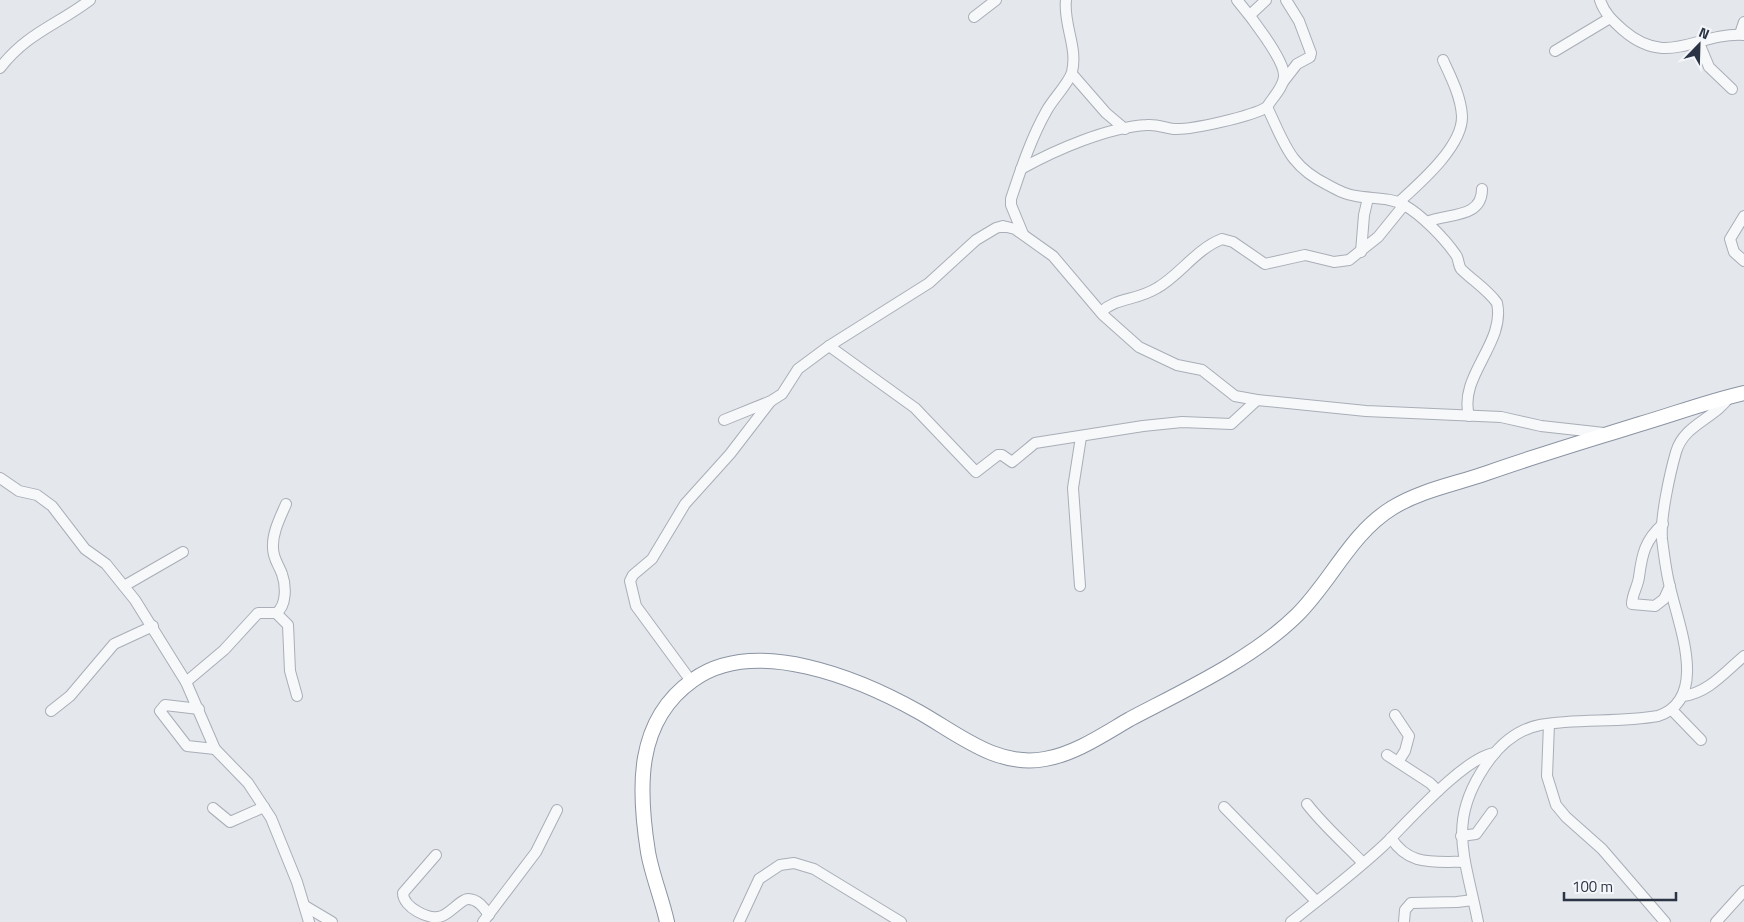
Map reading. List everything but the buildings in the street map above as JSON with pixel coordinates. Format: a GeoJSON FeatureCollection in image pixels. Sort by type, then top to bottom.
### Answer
{"type":"FeatureCollection","features":[{"type":"Feature","properties":{"kind":"highway"},"geometry":{"type":"LineString","coordinates":[[667,922],[648,853],[642,765],[654,724],[665,707],[691,681],[707,671],[748,661],[775,662],[801,667],[842,678],[882,694],[917,711],[980,748],[1024,761],[1046,759],[1064,754],[1092,740],[1186,689],[1274,634],[1311,600],[1364,531],[1390,509],[1425,492],[1744,393]]}},
{"type":"Feature","properties":{"kind":"street"},"geometry":{"type":"LineString","coordinates":[[0,68],[27,39],[43,28],[69,16],[90,0]]}},
{"type":"Feature","properties":{"kind":"street"},"geometry":{"type":"LineString","coordinates":[[974,17],[996,0]]}},
{"type":"Feature","properties":{"kind":"street"},"geometry":{"type":"LineString","coordinates":[[1023,234],[1010,202],[1021,169],[1047,110],[1072,74],[1073,41],[1066,14],[1066,0]]}},
{"type":"Feature","properties":{"kind":"street"},"geometry":{"type":"LineString","coordinates":[[1237,0],[1250,15],[1277,56],[1284,71],[1283,82]]}},
{"type":"Feature","properties":{"kind":"street"},"geometry":{"type":"LineString","coordinates":[[1250,15],[1266,0]]}},
{"type":"Feature","properties":{"kind":"street"},"geometry":{"type":"LineString","coordinates":[[1021,169],[1052,152],[1125,129],[1147,125],[1173,129],[1198,127],[1267,107],[1297,64],[1311,56],[1299,21],[1286,0]]}},
{"type":"Feature","properties":{"kind":"street"},"geometry":{"type":"LineString","coordinates":[[1600,0],[1610,18],[1629,35],[1649,46],[1671,49],[1742,34],[1744,22]]}},
{"type":"Feature","properties":{"kind":"street"},"geometry":{"type":"LineString","coordinates":[[1556,51],[1610,18]]}},
{"type":"Feature","properties":{"kind":"street"},"geometry":{"type":"LineString","coordinates":[[1699,43],[1709,67],[1732,89]]}},
{"type":"Feature","properties":{"kind":"street"},"geometry":{"type":"LineString","coordinates":[[1101,312],[1114,302],[1141,297],[1158,288],[1173,278],[1198,254],[1222,239],[1233,242],[1266,264],[1305,255],[1342,263],[1361,252],[1378,237],[1401,203],[1440,162],[1459,129],[1462,115],[1456,91],[1443,60]]}},
{"type":"Feature","properties":{"kind":"street"},"geometry":{"type":"LineString","coordinates":[[1072,74],[1106,113],[1125,129]]}},
{"type":"Feature","properties":{"kind":"street"},"geometry":{"type":"LineString","coordinates":[[1267,107],[1291,156],[1301,169],[1341,192],[1401,203],[1427,222],[1456,255],[1460,268],[1474,278],[1484,292],[1494,300],[1498,307],[1497,322],[1492,339],[1474,378],[1467,401],[1469,416]]}},
{"type":"Feature","properties":{"kind":"street"},"geometry":{"type":"LineString","coordinates":[[1427,222],[1444,216],[1471,211],[1481,202],[1482,190]]}},
{"type":"Feature","properties":{"kind":"street"},"geometry":{"type":"LineString","coordinates":[[1361,252],[1364,215],[1368,198]]}},
{"type":"Feature","properties":{"kind":"street"},"geometry":{"type":"LineString","coordinates":[[1744,216],[1730,238],[1734,252],[1744,261]]}},
{"type":"Feature","properties":{"kind":"street"},"geometry":{"type":"LineString","coordinates":[[691,681],[636,606],[630,581],[633,575],[652,558],[660,548],[685,504],[730,454],[771,401],[787,388],[798,369],[829,346],[929,283],[976,240],[996,228],[1008,226],[1023,234],[1053,256],[1101,312],[1139,347],[1177,365],[1202,370],[1235,396],[1366,411],[1501,417],[1547,427],[1610,434]]}},
{"type":"Feature","properties":{"kind":"street"},"geometry":{"type":"LineString","coordinates":[[829,346],[915,408],[974,471],[978,471],[998,455],[1002,455],[1012,462],[1035,444],[1081,438],[1122,429],[1182,422],[1231,424],[1257,400]]}},
{"type":"Feature","properties":{"kind":"street"},"geometry":{"type":"LineString","coordinates":[[1478,922],[1461,836],[1463,812],[1476,780],[1495,753],[1512,737],[1524,730],[1549,724],[1646,718],[1672,710],[1683,696],[1687,678],[1686,653],[1670,586],[1662,537],[1663,524],[1676,451],[1681,440],[1703,419],[1719,410],[1730,396]]}},
{"type":"Feature","properties":{"kind":"street"},"geometry":{"type":"LineString","coordinates":[[724,420],[771,401]]}},
{"type":"Feature","properties":{"kind":"street"},"geometry":{"type":"LineString","coordinates":[[1080,586],[1074,488],[1081,438]]}},
{"type":"Feature","properties":{"kind":"street"},"geometry":{"type":"LineString","coordinates":[[0,478],[19,491],[37,495],[52,506],[85,549],[106,564],[153,626],[186,682],[215,749],[248,783],[264,806],[277,832],[305,906],[309,922]]}},
{"type":"Feature","properties":{"kind":"street"},"geometry":{"type":"LineString","coordinates":[[186,682],[224,650],[258,613],[276,613],[282,607],[285,595],[282,573],[274,556],[273,544],[278,523],[286,504]]}},
{"type":"Feature","properties":{"kind":"street"},"geometry":{"type":"LineString","coordinates":[[1663,524],[1652,534],[1643,548],[1639,578],[1632,604],[1655,606],[1664,599],[1670,586]]}},
{"type":"Feature","properties":{"kind":"street"},"geometry":{"type":"LineString","coordinates":[[124,586],[184,552]]}},
{"type":"Feature","properties":{"kind":"street"},"geometry":{"type":"LineString","coordinates":[[276,613],[288,625],[290,671],[296,696]]}},
{"type":"Feature","properties":{"kind":"street"},"geometry":{"type":"LineString","coordinates":[[51,711],[70,696],[114,644],[153,626]]}},
{"type":"Feature","properties":{"kind":"street"},"geometry":{"type":"LineString","coordinates":[[1683,696],[1707,688],[1744,656]]}},
{"type":"Feature","properties":{"kind":"street"},"geometry":{"type":"LineString","coordinates":[[199,709],[165,705],[160,711],[187,746],[215,749]]}},
{"type":"Feature","properties":{"kind":"street"},"geometry":{"type":"LineString","coordinates":[[1672,710],[1702,740]]}},
{"type":"Feature","properties":{"kind":"street"},"geometry":{"type":"LineString","coordinates":[[1395,715],[1409,736],[1405,751],[1398,762]]}},
{"type":"Feature","properties":{"kind":"street"},"geometry":{"type":"LineString","coordinates":[[1549,724],[1548,776],[1556,805],[1566,817],[1602,849],[1665,922]]}},
{"type":"Feature","properties":{"kind":"street"},"geometry":{"type":"LineString","coordinates":[[1291,922],[1363,863],[1459,773],[1486,755],[1495,753]]}},
{"type":"Feature","properties":{"kind":"street"},"geometry":{"type":"LineString","coordinates":[[1387,755],[1430,783],[1438,791]]}},
{"type":"Feature","properties":{"kind":"street"},"geometry":{"type":"LineString","coordinates":[[1307,804],[1330,832],[1340,839],[1363,863]]}},
{"type":"Feature","properties":{"kind":"street"},"geometry":{"type":"LineString","coordinates":[[213,808],[230,822],[264,806]]}},
{"type":"Feature","properties":{"kind":"street"},"geometry":{"type":"LineString","coordinates":[[1224,807],[1316,901]]}},
{"type":"Feature","properties":{"kind":"street"},"geometry":{"type":"LineString","coordinates":[[486,918],[536,852],[557,810]]}},
{"type":"Feature","properties":{"kind":"street"},"geometry":{"type":"LineString","coordinates":[[1461,836],[1476,834],[1492,812]]}},
{"type":"Feature","properties":{"kind":"street"},"geometry":{"type":"LineString","coordinates":[[1391,838],[1409,858],[1465,862]]}},
{"type":"Feature","properties":{"kind":"street"},"geometry":{"type":"LineString","coordinates":[[436,855],[403,893],[403,900],[408,905],[433,917],[441,917],[458,907],[468,898],[481,904],[486,918]]}},
{"type":"Feature","properties":{"kind":"street"},"geometry":{"type":"LineString","coordinates":[[739,922],[759,879],[780,865],[794,863],[814,869],[901,922]]}},
{"type":"Feature","properties":{"kind":"street"},"geometry":{"type":"LineString","coordinates":[[1716,922],[1744,891]]}},
{"type":"Feature","properties":{"kind":"street"},"geometry":{"type":"LineString","coordinates":[[1404,922],[1405,910],[1411,903],[1473,900]]}},
{"type":"Feature","properties":{"kind":"street"},"geometry":{"type":"LineString","coordinates":[[305,906],[332,922]]}}]}
